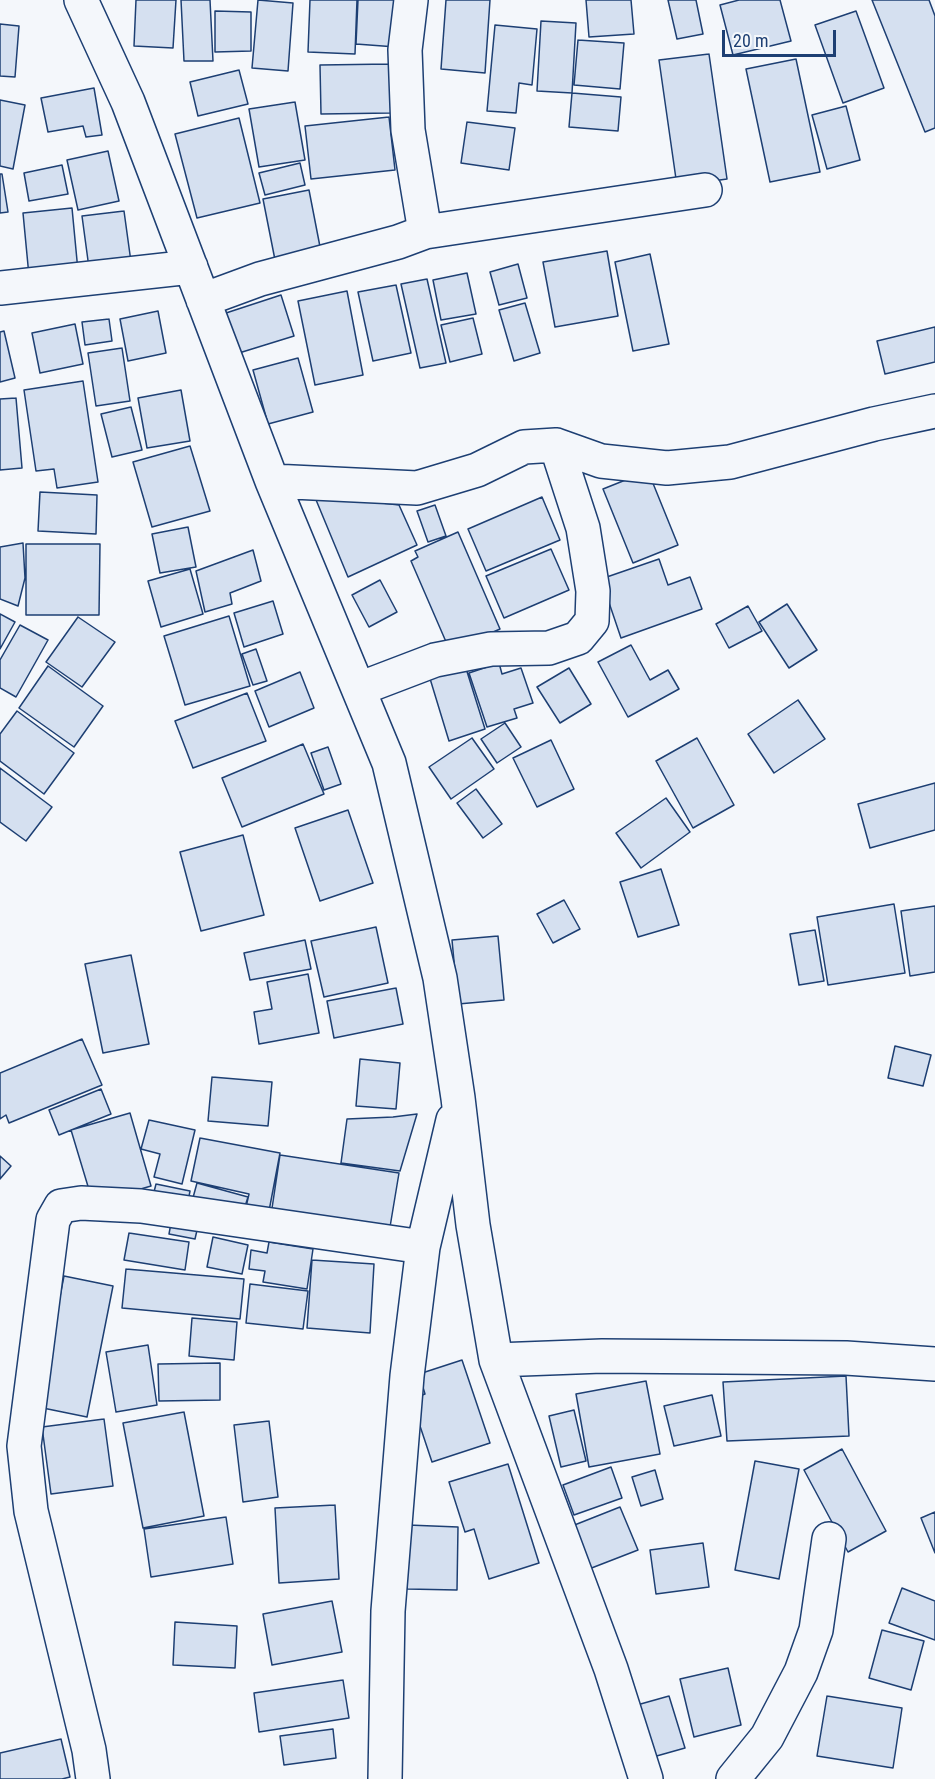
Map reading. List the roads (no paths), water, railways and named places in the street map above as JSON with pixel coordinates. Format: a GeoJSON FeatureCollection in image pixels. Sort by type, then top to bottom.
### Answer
{"type":"FeatureCollection","features":[{"type":"Feature","properties":{"kind":"street"},"geometry":{"type":"LineString","coordinates":[[81,0],[128,102],[272,481],[389,763],[440,978],[458,1098],[473,1225],[496,1360],[611,1669],[646,1779]]}},
{"type":"Feature","properties":{"kind":"street"},"geometry":{"type":"LineString","coordinates":[[411,0],[405,50],[408,130],[425,232]]}},
{"type":"Feature","properties":{"kind":"street"},"geometry":{"type":"LineString","coordinates":[[203,300],[260,279],[398,242],[425,232],[705,190]]}},
{"type":"Feature","properties":{"kind":"street"},"geometry":{"type":"LineString","coordinates":[[0,288],[191,267]]}},
{"type":"Feature","properties":{"kind":"street"},"geometry":{"type":"LineString","coordinates":[[272,481],[417,488],[477,470],[524,447],[556,445],[601,461],[645,466],[666,468],[730,462],[874,424],[935,411]]}},
{"type":"Feature","properties":{"kind":"street"},"geometry":{"type":"LineString","coordinates":[[359,689],[435,660],[491,649],[549,648],[578,638],[592,621],[594,591],[583,528],[556,445]]}},
{"type":"Feature","properties":{"kind":"street"},"geometry":{"type":"LineString","coordinates":[[385,1779],[388,1611],[407,1376],[423,1247],[458,1098]]}},
{"type":"Feature","properties":{"kind":"street"},"geometry":{"type":"LineString","coordinates":[[93,1779],[89,1750],[31,1511],[24,1446],[53,1220],[61,1206],[81,1203],[141,1206],[423,1247]]}},
{"type":"Feature","properties":{"kind":"street"},"geometry":{"type":"LineString","coordinates":[[496,1360],[602,1356],[835,1358],[935,1364]]}},
{"type":"Feature","properties":{"kind":"street"},"geometry":{"type":"LineString","coordinates":[[733,1779],[767,1737],[801,1672],[816,1630],[829,1539]]}}]}
